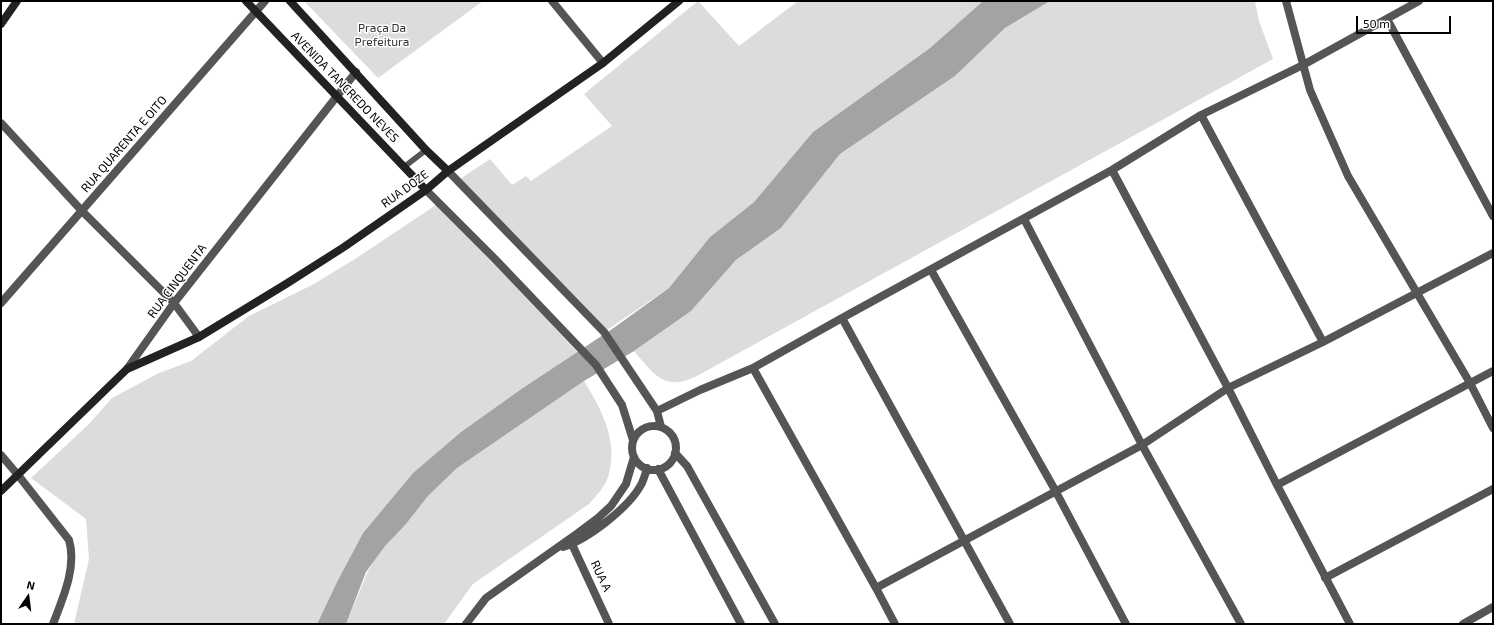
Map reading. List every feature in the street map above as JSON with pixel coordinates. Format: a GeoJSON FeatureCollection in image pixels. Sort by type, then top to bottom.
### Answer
{"type":"FeatureCollection","features":[{"type":"Feature","properties":{"kind":"street"},"geometry":{"type":"LineString","coordinates":[[1,24],[17,1]]}},
{"type":"Feature","properties":{"kind":"street","name":"AVENIDA TANCREDO NEVES"},"geometry":{"type":"LineString","coordinates":[[246,1],[426,190]]}},
{"type":"Feature","properties":{"kind":"street","name":"RUA QUARENTA E OITO"},"geometry":{"type":"LineString","coordinates":[[1,303],[255,10],[265,1]]}},
{"type":"Feature","properties":{"kind":"street","name":"AVENIDA TANCREDO NEVES"},"geometry":{"type":"LineString","coordinates":[[290,1],[426,150],[448,171]]}},
{"type":"Feature","properties":{"kind":"street"},"geometry":{"type":"LineString","coordinates":[[552,1],[603,63]]}},
{"type":"Feature","properties":{"kind":"street","name":"RUA DOZE"},"geometry":{"type":"LineString","coordinates":[[126,369],[199,337],[344,248],[426,190],[448,171],[603,63],[679,1]]}},
{"type":"Feature","properties":{"kind":"street"},"geometry":{"type":"LineString","coordinates":[[1286,1],[1310,90],[1348,176],[1470,383],[1493,428]]}},
{"type":"Feature","properties":{"kind":"street"},"geometry":{"type":"LineString","coordinates":[[657,411],[700,390],[754,368],[1112,170],[1201,115],[1303,65],[1419,1]]}},
{"type":"Feature","properties":{"kind":"street"},"geometry":{"type":"LineString","coordinates":[[1387,19],[1493,216]]}},
{"type":"Feature","properties":{"kind":"street","name":"RUA CINQUENTA"},"geometry":{"type":"LineString","coordinates":[[1,491],[126,369],[174,303],[356,72]]}},
{"type":"Feature","properties":{"kind":"street"},"geometry":{"type":"LineString","coordinates":[[1201,115],[1323,342]]}},
{"type":"Feature","properties":{"kind":"street"},"geometry":{"type":"LineString","coordinates":[[1,123],[82,211],[174,303],[199,337]]}},
{"type":"Feature","properties":{"kind":"street"},"geometry":{"type":"LineString","coordinates":[[1112,170],[1228,388],[1276,485],[1350,624]]}},
{"type":"Feature","properties":{"kind":"street"},"geometry":{"type":"LineString","coordinates":[[448,171],[604,332],[657,411],[661,427]]}},
{"type":"Feature","properties":{"kind":"street"},"geometry":{"type":"LineString","coordinates":[[426,190],[495,259],[596,365],[622,405],[634,440]]}},
{"type":"Feature","properties":{"kind":"street"},"geometry":{"type":"LineString","coordinates":[[1024,219],[1142,445],[1241,624]]}},
{"type":"Feature","properties":{"kind":"street"},"geometry":{"type":"LineString","coordinates":[[876,588],[1055,490],[1142,445],[1228,388],[1323,342],[1493,253]]}},
{"type":"Feature","properties":{"kind":"street"},"geometry":{"type":"LineString","coordinates":[[930,270],[1055,490],[1126,624]]}},
{"type":"Feature","properties":{"kind":"street"},"geometry":{"type":"LineString","coordinates":[[842,318],[965,539],[1010,624]]}},
{"type":"Feature","properties":{"kind":"street"},"geometry":{"type":"LineString","coordinates":[[754,368],[895,624]]}},
{"type":"Feature","properties":{"kind":"street"},"geometry":{"type":"LineString","coordinates":[[1276,485],[1493,371]]}},
{"type":"Feature","properties":{"kind":"street"},"geometry":{"type":"LineString","coordinates":[[648,426],[661,427],[672,435],[675,441],[675,453],[669,463],[658,469],[647,468],[637,462],[634,457],[632,446],[634,440],[637,434],[648,426]]}},
{"type":"Feature","properties":{"kind":"street"},"geometry":{"type":"LineString","coordinates":[[675,453],[687,466],[775,624]]}},
{"type":"Feature","properties":{"kind":"street"},"geometry":{"type":"LineString","coordinates":[[1,455],[66,535],[71,550],[72,555],[70,573],[53,624]]}},
{"type":"Feature","properties":{"kind":"street"},"geometry":{"type":"LineString","coordinates":[[571,542],[611,506],[626,484],[634,457]]}},
{"type":"Feature","properties":{"kind":"street"},"geometry":{"type":"LineString","coordinates":[[466,624],[486,598],[527,568],[553,551],[604,524],[639,488],[643,482],[647,468]]}},
{"type":"Feature","properties":{"kind":"street"},"geometry":{"type":"LineString","coordinates":[[658,469],[741,624]]}},
{"type":"Feature","properties":{"kind":"street"},"geometry":{"type":"LineString","coordinates":[[1325,578],[1493,489]]}},
{"type":"Feature","properties":{"kind":"street","name":"RUA A"},"geometry":{"type":"LineString","coordinates":[[571,542],[609,624]]}},
{"type":"Feature","properties":{"kind":"street"},"geometry":{"type":"LineString","coordinates":[[1463,624],[1493,607]]}},
{"type":"Feature","properties":{"kind":"lane"},"geometry":{"type":"LineString","coordinates":[[404,167],[426,150]]}},
{"type":"Feature","properties":{"kind":"green space","name":"Praça Da Prefeitura"},"geometry":{"type":"Polygon","coordinates":[[[304,1],[483,1],[378,78],[304,1]]]}},
{"type":"Feature","properties":{"kind":"green space"},"geometry":{"type":"Polygon","coordinates":[[[698,1],[739,46],[798,1],[983,1],[930,48],[813,132],[754,202],[710,237],[669,288],[604,332],[457,181],[490,159],[512,185],[526,176],[531,181],[612,126],[584,94],[698,1]]]}},
{"type":"Feature","properties":{"kind":"green space"},"geometry":{"type":"Polygon","coordinates":[[[1050,1],[1255,1],[1259,21],[1273,59],[695,377],[684,381],[667,381],[660,378],[647,366],[634,351],[691,311],[736,260],[781,228],[840,154],[955,76],[1005,28],[1050,1]]]}},
{"type":"Feature","properties":{"kind":"green space"},"geometry":{"type":"Polygon","coordinates":[[[439,203],[577,352],[461,432],[413,473],[363,533],[317,624],[74,624],[89,559],[86,519],[31,478],[89,424],[112,398],[159,373],[191,361],[249,316],[312,285],[355,259],[439,203]]]}},
{"type":"Feature","properties":{"kind":"green space"},"geometry":{"type":"Polygon","coordinates":[[[584,381],[597,403],[607,427],[611,451],[611,464],[607,481],[589,504],[473,584],[444,624],[346,624],[368,571],[383,546],[406,524],[428,496],[457,468],[584,381]]]}},
{"type":"Feature","properties":{"kind":"shaded area"},"geometry":{"type":"Polygon","coordinates":[[[983,1],[1050,1],[1005,28],[955,76],[840,154],[781,228],[736,260],[691,311],[634,351],[584,381],[457,468],[428,496],[406,524],[385,546],[366,572],[346,624],[317,624],[363,533],[413,473],[461,432],[523,388],[615,327],[669,288],[710,237],[754,202],[813,132],[930,48],[983,1]]]}}]}
